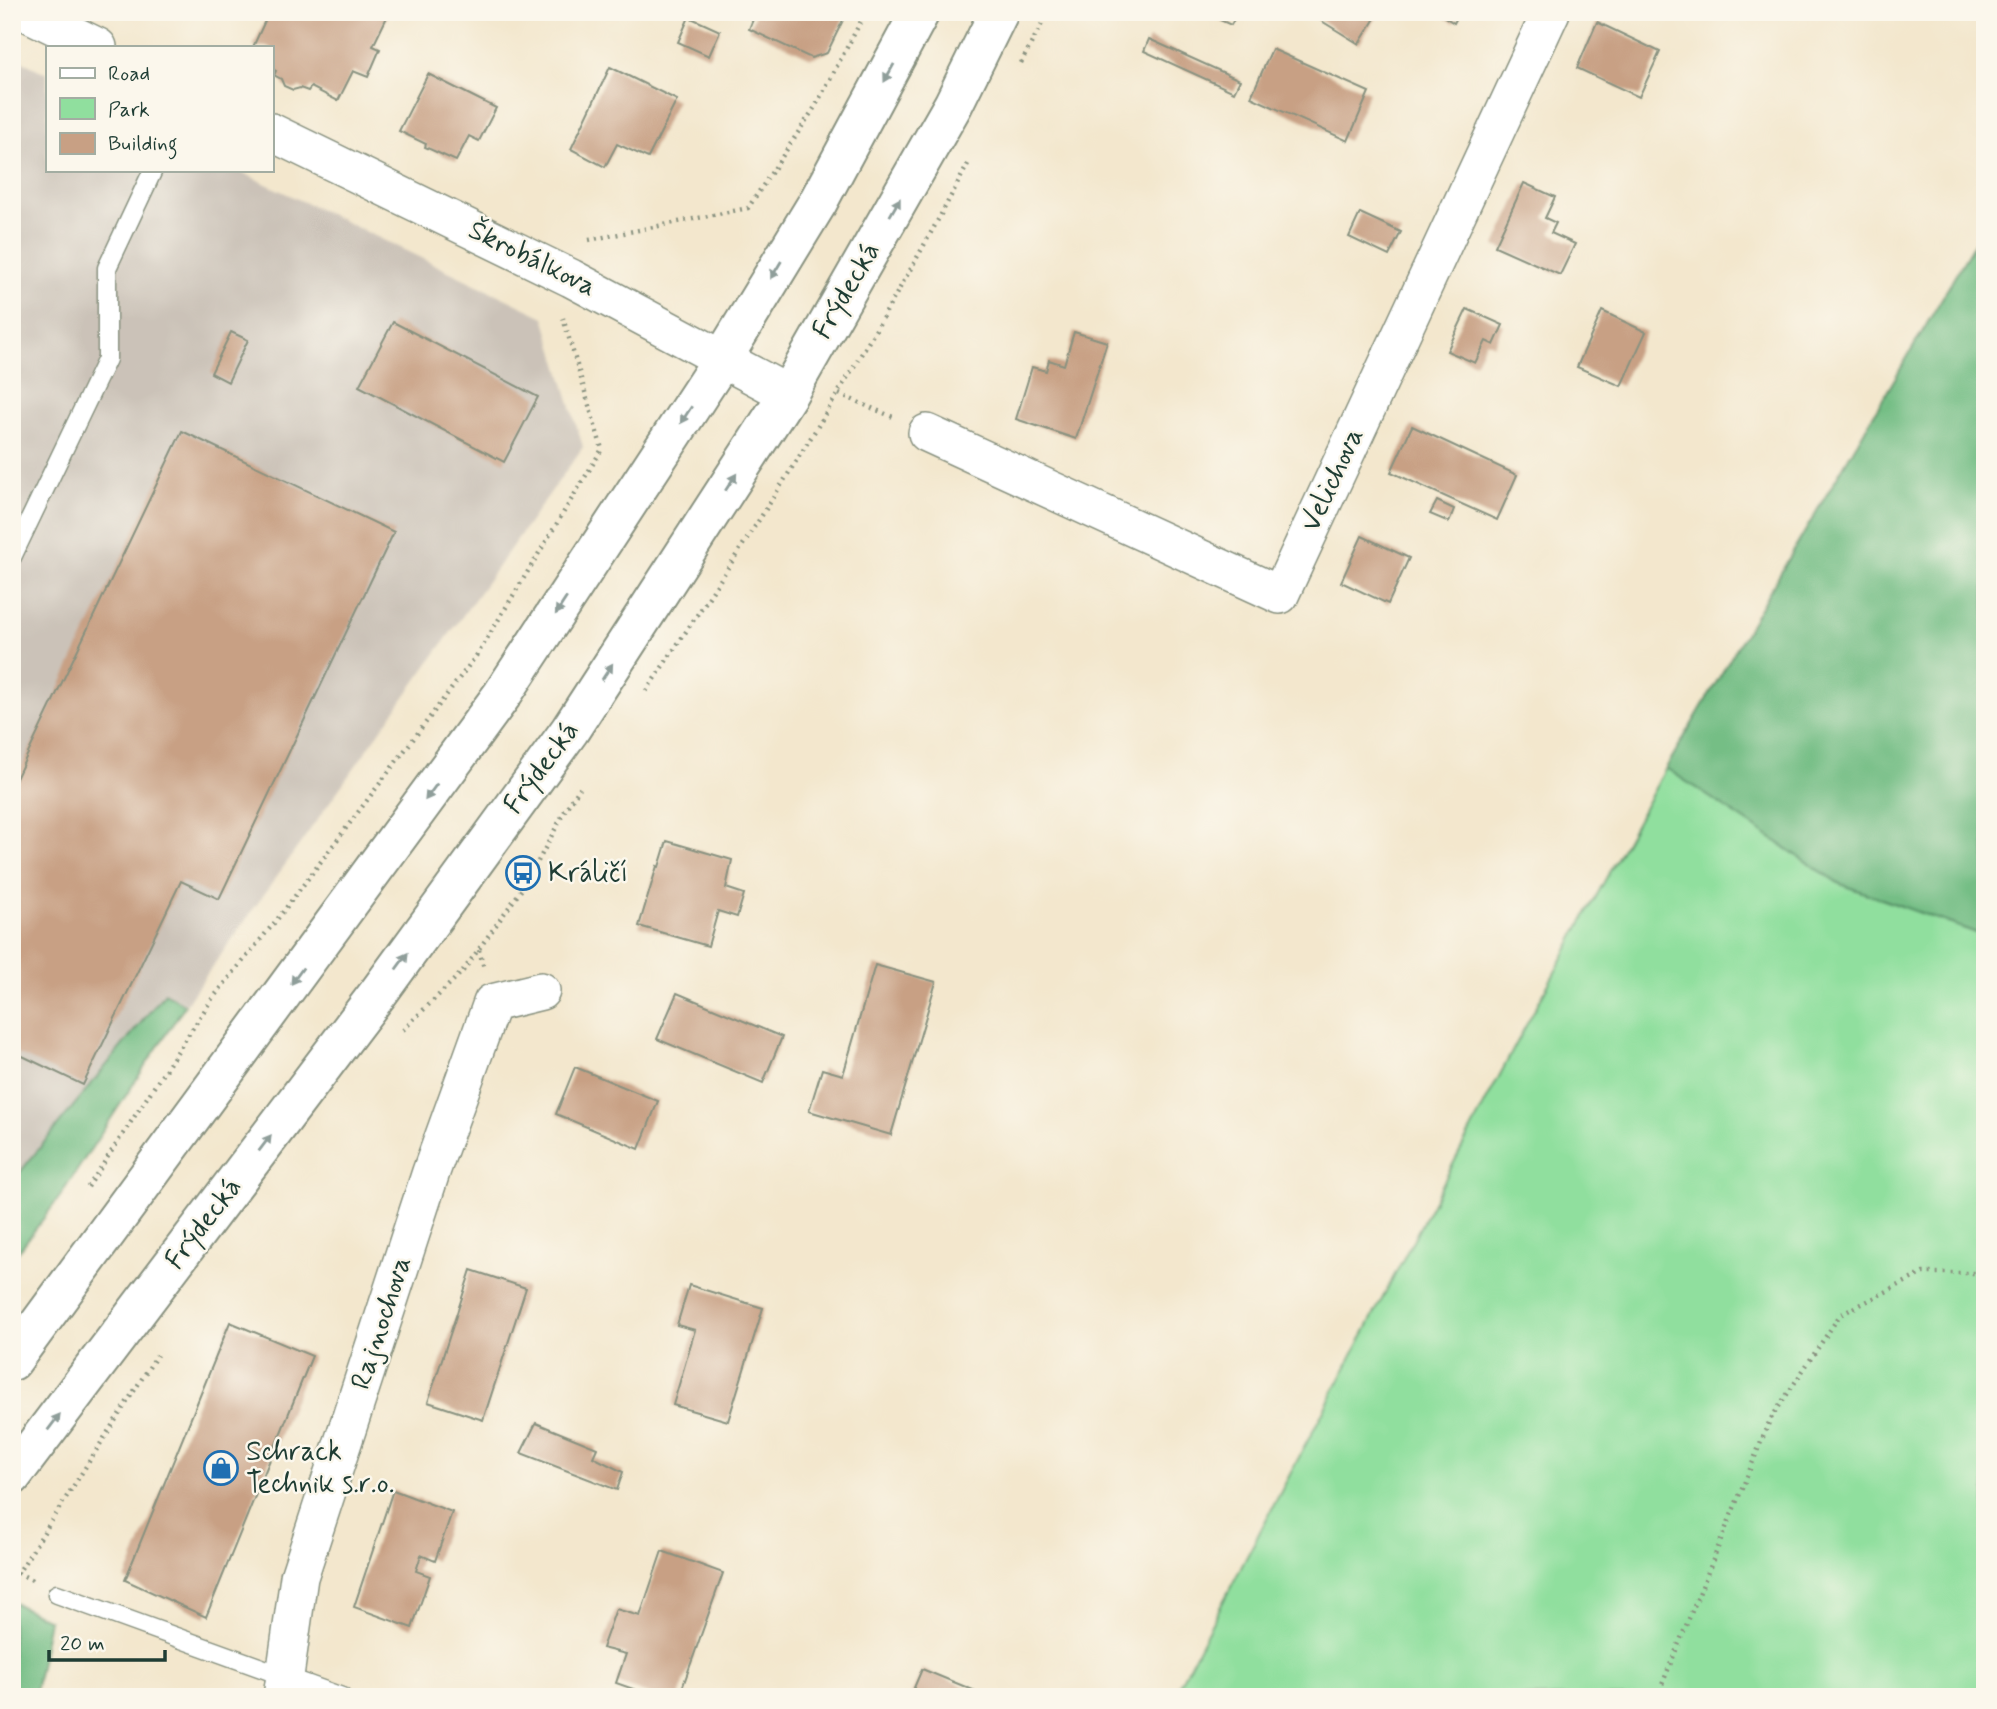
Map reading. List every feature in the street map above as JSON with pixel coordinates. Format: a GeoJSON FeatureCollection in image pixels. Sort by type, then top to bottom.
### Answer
{"type":"FeatureCollection","features":[{"type":"Feature","properties":{"kind":"main road"},"geometry":{"type":"LineString","coordinates":[[12,1361],[502,695],[723,358],[818,201],[920,12]]}},
{"type":"Feature","properties":{"kind":"main road","name":"Frýdecká"},"geometry":{"type":"LineString","coordinates":[[12,1476],[379,992],[562,740],[788,394],[953,105],[999,12]]}},
{"type":"Feature","properties":{"kind":"street"},"geometry":{"type":"LineString","coordinates":[[26,12],[96,46]]}},
{"type":"Feature","properties":{"kind":"street","name":"Velichova"},"geometry":{"type":"LineString","coordinates":[[927,432],[1280,595],[1551,12]]}},
{"type":"Feature","properties":{"kind":"street","name":"Škrobálkova"},"geometry":{"type":"LineString","coordinates":[[273,133],[571,278],[788,394]]}},
{"type":"Feature","properties":{"kind":"street","name":"Rajnochova"},"geometry":{"type":"LineString","coordinates":[[283,1687],[299,1577],[431,1172],[492,1003],[541,990]]}},
{"type":"Feature","properties":{"kind":"lane"},"geometry":{"type":"LineString","coordinates":[[12,557],[107,359],[107,268],[152,172]]}},
{"type":"Feature","properties":{"kind":"lane"},"geometry":{"type":"LineString","coordinates":[[57,1594],[283,1687],[342,1697]]}},
{"type":"Feature","properties":{"kind":"path"},"geometry":{"type":"LineString","coordinates":[[589,240],[748,208],[815,107],[866,12]]}},
{"type":"Feature","properties":{"kind":"path"},"geometry":{"type":"LineString","coordinates":[[1015,74],[1048,12]]}},
{"type":"Feature","properties":{"kind":"path"},"geometry":{"type":"LineString","coordinates":[[927,432],[839,394],[918,259],[970,160]]}},
{"type":"Feature","properties":{"kind":"path"},"geometry":{"type":"LineString","coordinates":[[87,1189],[212,999],[279,917],[479,652],[602,449],[559,306]]}},
{"type":"Feature","properties":{"kind":"path"},"geometry":{"type":"LineString","coordinates":[[1657,1697],[1770,1420],[1840,1315],[1923,1273],[1985,1273]]}},
{"type":"Feature","properties":{"kind":"shaded area"},"geometry":{"type":"Polygon","coordinates":[[[12,56],[46,73],[46,172],[241,172],[544,317],[583,447],[185,1005],[165,993],[12,1182],[12,56]]]}},
{"type":"Feature","properties":{"kind":"green space"},"geometry":{"type":"Polygon","coordinates":[[[1985,225],[1985,936],[1840,884],[1666,768],[1985,225]]]}},
{"type":"Feature","properties":{"kind":"green space"},"geometry":{"type":"Polygon","coordinates":[[[1666,768],[1840,884],[1985,936],[1985,1697],[1173,1697],[1523,1031],[1666,768]]]}},
{"type":"Feature","properties":{"kind":"green space"},"geometry":{"type":"Polygon","coordinates":[[[165,993],[185,1005],[59,1198],[12,1260],[12,1182],[165,993]]]}},
{"type":"Feature","properties":{"kind":"green space"},"geometry":{"type":"Polygon","coordinates":[[[12,1602],[49,1620],[34,1697],[12,1697],[12,1602]]]}},
{"type":"Feature","properties":{"kind":"building"},"geometry":{"type":"Polygon","coordinates":[[[269,12],[382,12],[388,15],[373,46],[380,49],[368,77],[353,71],[338,101],[311,87],[308,91],[284,86],[281,79],[274,75],[276,71],[273,69],[273,46],[253,46],[269,12]]]}},
{"type":"Feature","properties":{"kind":"building"},"geometry":{"type":"Polygon","coordinates":[[[756,12],[847,12],[827,53],[811,58],[749,29],[756,12]]]}},
{"type":"Feature","properties":{"kind":"building"},"geometry":{"type":"Polygon","coordinates":[[[1223,12],[1238,12],[1231,25],[1220,20],[1223,12]]]}},
{"type":"Feature","properties":{"kind":"building"},"geometry":{"type":"Polygon","coordinates":[[[1307,12],[1379,12],[1359,44],[1307,12]]]}},
{"type":"Feature","properties":{"kind":"building"},"geometry":{"type":"Polygon","coordinates":[[[1437,12],[1460,12],[1454,23],[1437,12]]]}},
{"type":"Feature","properties":{"kind":"building"},"geometry":{"type":"Polygon","coordinates":[[[689,17],[720,31],[709,56],[678,42],[689,17]]]}},
{"type":"Feature","properties":{"kind":"building"},"geometry":{"type":"Polygon","coordinates":[[[1597,22],[1660,52],[1639,97],[1577,68],[1597,22]]]}},
{"type":"Feature","properties":{"kind":"building"},"geometry":{"type":"Polygon","coordinates":[[[1149,39],[1240,80],[1234,92],[1144,51],[1149,39]]]}},
{"type":"Feature","properties":{"kind":"building"},"geometry":{"type":"Polygon","coordinates":[[[1272,49],[1369,92],[1348,141],[1251,97],[1272,49]]]}},
{"type":"Feature","properties":{"kind":"building"},"geometry":{"type":"Polygon","coordinates":[[[610,67],[677,100],[648,158],[617,144],[605,167],[571,149],[610,67]]]}},
{"type":"Feature","properties":{"kind":"building"},"geometry":{"type":"Polygon","coordinates":[[[428,74],[496,108],[479,141],[469,136],[456,161],[399,131],[428,74]]]}},
{"type":"Feature","properties":{"kind":"building"},"geometry":{"type":"Polygon","coordinates":[[[1524,183],[1555,197],[1545,218],[1556,223],[1551,233],[1575,244],[1560,275],[1495,246],[1524,183]]]}},
{"type":"Feature","properties":{"kind":"building"},"geometry":{"type":"Polygon","coordinates":[[[1360,213],[1401,232],[1389,256],[1349,237],[1360,213]]]}},
{"type":"Feature","properties":{"kind":"building"},"geometry":{"type":"Polygon","coordinates":[[[1467,309],[1503,325],[1494,345],[1486,341],[1475,363],[1447,351],[1467,309]]]}},
{"type":"Feature","properties":{"kind":"building"},"geometry":{"type":"Polygon","coordinates":[[[1602,311],[1646,332],[1621,386],[1577,367],[1602,311]]]}},
{"type":"Feature","properties":{"kind":"building"},"geometry":{"type":"Polygon","coordinates":[[[393,322],[538,397],[504,462],[359,386],[393,322]]]}},
{"type":"Feature","properties":{"kind":"building"},"geometry":{"type":"Polygon","coordinates":[[[231,332],[248,340],[228,382],[211,373],[231,332]]]}},
{"type":"Feature","properties":{"kind":"building"},"geometry":{"type":"Polygon","coordinates":[[[1074,332],[1107,342],[1076,439],[1016,419],[1032,367],[1046,371],[1049,360],[1064,365],[1074,332]]]}},
{"type":"Feature","properties":{"kind":"building"},"geometry":{"type":"Polygon","coordinates":[[[1412,426],[1517,475],[1497,520],[1391,472],[1412,426]]]}},
{"type":"Feature","properties":{"kind":"building"},"geometry":{"type":"Polygon","coordinates":[[[182,431],[394,532],[219,899],[181,881],[83,1085],[12,1051],[12,787],[182,431]]]}},
{"type":"Feature","properties":{"kind":"building"},"geometry":{"type":"Polygon","coordinates":[[[1437,501],[1454,509],[1449,522],[1430,514],[1437,501]]]}},
{"type":"Feature","properties":{"kind":"building"},"geometry":{"type":"Polygon","coordinates":[[[1362,536],[1409,558],[1388,604],[1341,582],[1362,536]]]}},
{"type":"Feature","properties":{"kind":"building"},"geometry":{"type":"Polygon","coordinates":[[[667,841],[732,860],[726,888],[744,894],[737,917],[718,911],[708,946],[639,926],[667,841]]]}},
{"type":"Feature","properties":{"kind":"building"},"geometry":{"type":"Polygon","coordinates":[[[875,965],[936,982],[891,1135],[809,1111],[822,1069],[843,1075],[875,965]]]}},
{"type":"Feature","properties":{"kind":"building"},"geometry":{"type":"Polygon","coordinates":[[[677,993],[782,1037],[763,1083],[657,1039],[677,993]]]}},
{"type":"Feature","properties":{"kind":"building"},"geometry":{"type":"Polygon","coordinates":[[[575,1067],[658,1101],[639,1149],[556,1114],[575,1067]]]}},
{"type":"Feature","properties":{"kind":"building"},"geometry":{"type":"Polygon","coordinates":[[[471,1270],[526,1288],[483,1420],[428,1402],[471,1270]]]}},
{"type":"Feature","properties":{"kind":"building"},"geometry":{"type":"Polygon","coordinates":[[[689,1285],[763,1308],[728,1421],[673,1405],[695,1330],[677,1325],[689,1285]]]}},
{"type":"Feature","properties":{"kind":"building"},"geometry":{"type":"Polygon","coordinates":[[[230,1322],[312,1356],[206,1617],[125,1580],[230,1322]]]}},
{"type":"Feature","properties":{"kind":"building"},"geometry":{"type":"Polygon","coordinates":[[[536,1423],[597,1448],[593,1457],[623,1472],[617,1490],[521,1453],[536,1423]]]}},
{"type":"Feature","properties":{"kind":"building"},"geometry":{"type":"Polygon","coordinates":[[[393,1490],[452,1512],[435,1561],[421,1555],[416,1571],[430,1576],[412,1628],[354,1607],[393,1490]]]}},
{"type":"Feature","properties":{"kind":"building"},"geometry":{"type":"Polygon","coordinates":[[[662,1551],[723,1573],[679,1697],[656,1697],[616,1683],[626,1654],[602,1648],[616,1609],[640,1616],[662,1551]]]}},
{"type":"Feature","properties":{"kind":"building"},"geometry":{"type":"Polygon","coordinates":[[[922,1669],[990,1697],[910,1697],[922,1669]]]}},
{"type":"Feature","properties":{"kind":"place","name":"Králičí"},"geometry":{"type":"Point","coordinates":[523,873]}},
{"type":"Feature","properties":{"kind":"place","name":"Schrack Technik s.r.o."},"geometry":{"type":"Point","coordinates":[221,1468]}}]}
